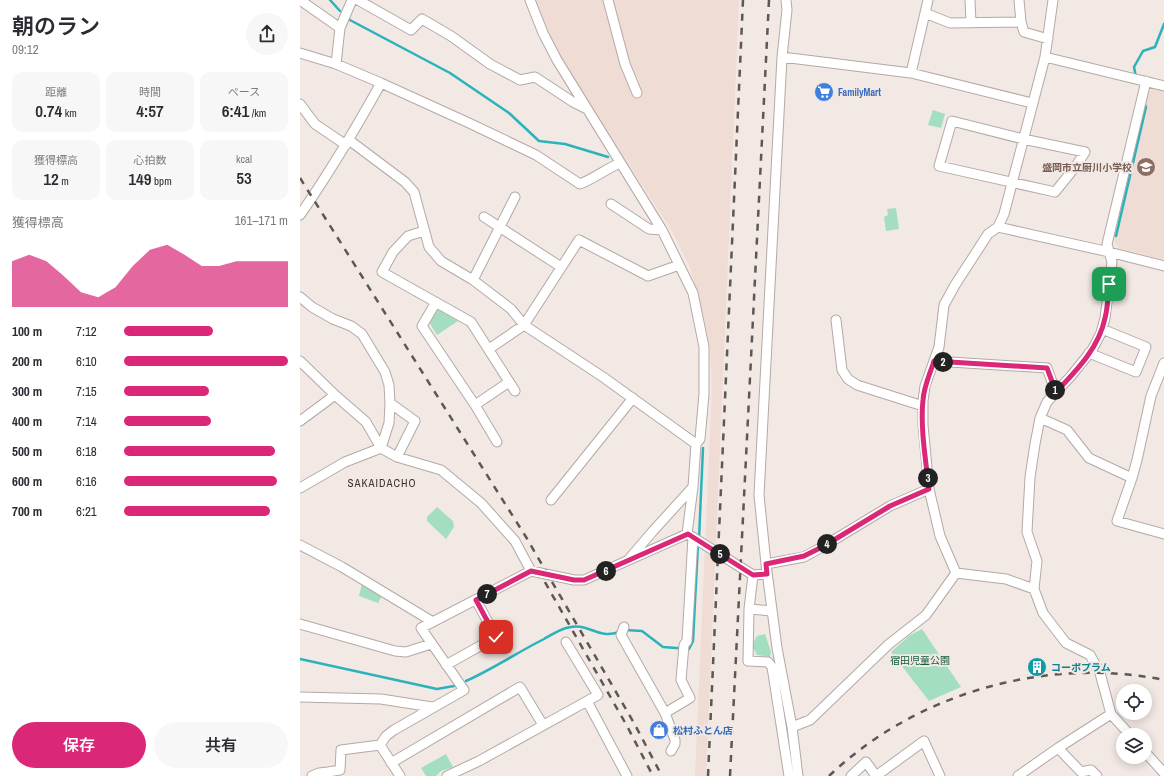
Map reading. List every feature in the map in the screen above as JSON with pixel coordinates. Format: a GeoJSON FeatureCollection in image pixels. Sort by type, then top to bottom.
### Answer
{"type":"FeatureCollection","features":[{"type":"Feature","properties":{"kind":"street"},"geometry":{"type":"LineString","coordinates":[[300,0],[340,28]]}},
{"type":"Feature","properties":{"kind":"street"},"geometry":{"type":"LineString","coordinates":[[336,64],[340,28],[352,0]]}},
{"type":"Feature","properties":{"kind":"street"},"geometry":{"type":"LineString","coordinates":[[358,0],[411,30],[422,19],[450,36],[490,64],[520,80],[535,77],[573,102],[587,109]]}},
{"type":"Feature","properties":{"kind":"street"},"geometry":{"type":"LineString","coordinates":[[530,0],[543,33],[554,53],[662,230],[693,293],[704,347],[704,394],[700,439],[696,444],[690,536],[687,641],[684,648],[681,680],[690,698],[665,713]]}},
{"type":"Feature","properties":{"kind":"street"},"geometry":{"type":"LineString","coordinates":[[608,0],[625,64],[637,93]]}},
{"type":"Feature","properties":{"kind":"street"},"geometry":{"type":"LineString","coordinates":[[786,0],[787,10],[782,56],[759,495],[767,574],[777,648],[792,727],[798,776]]}},
{"type":"Feature","properties":{"kind":"street"},"geometry":{"type":"LineString","coordinates":[[912,73],[928,0]]}},
{"type":"Feature","properties":{"kind":"street"},"geometry":{"type":"LineString","coordinates":[[970,0],[971,23]]}},
{"type":"Feature","properties":{"kind":"street"},"geometry":{"type":"LineString","coordinates":[[1018,0],[1024,32],[1048,39]]}},
{"type":"Feature","properties":{"kind":"street"},"geometry":{"type":"LineString","coordinates":[[956,573],[940,536],[929,489],[923,425],[925,386],[939,347],[944,305],[988,234],[998,227],[1004,214],[1045,57],[1053,0]]}},
{"type":"Feature","properties":{"kind":"street"},"geometry":{"type":"LineString","coordinates":[[925,13],[950,23],[1021,22]]}},
{"type":"Feature","properties":{"kind":"street"},"geometry":{"type":"LineString","coordinates":[[300,53],[336,64],[381,82],[469,123],[536,155],[580,184],[594,178],[620,162]]}},
{"type":"Feature","properties":{"kind":"street"},"geometry":{"type":"LineString","coordinates":[[782,56],[912,73],[1032,103]]}},
{"type":"Feature","properties":{"kind":"street"},"geometry":{"type":"LineString","coordinates":[[1045,57],[1164,86]]}},
{"type":"Feature","properties":{"kind":"street"},"geometry":{"type":"LineString","coordinates":[[1124,728],[1112,714],[1096,664],[1090,655],[1066,643],[1044,613],[1034,589],[1037,561],[1027,532],[1030,477],[1040,418],[1047,402],[1071,376],[1089,353],[1102,329],[1105,318],[1112,262],[1106,244],[1146,81]]}},
{"type":"Feature","properties":{"kind":"street"},"geometry":{"type":"LineString","coordinates":[[300,215],[318,190],[381,82]]}},
{"type":"Feature","properties":{"kind":"street"},"geometry":{"type":"LineString","coordinates":[[300,104],[315,124],[347,142],[405,182],[414,192],[429,247],[441,261],[473,280],[511,309],[524,325],[603,377],[696,444]]}},
{"type":"Feature","properties":{"kind":"street"},"geometry":{"type":"LineString","coordinates":[[952,121],[1023,139],[1085,152],[1055,192],[1012,183],[939,166],[952,121]]}},
{"type":"Feature","properties":{"kind":"street"},"geometry":{"type":"LineString","coordinates":[[473,280],[515,197]]}},
{"type":"Feature","properties":{"kind":"street"},"geometry":{"type":"LineString","coordinates":[[611,204],[649,229],[662,230]]}},
{"type":"Feature","properties":{"kind":"street"},"geometry":{"type":"LineString","coordinates":[[484,217],[561,267]]}},
{"type":"Feature","properties":{"kind":"street"},"geometry":{"type":"LineString","coordinates":[[998,227],[1164,266]]}},
{"type":"Feature","properties":{"kind":"street"},"geometry":{"type":"LineString","coordinates":[[424,231],[408,236],[393,252],[382,272],[471,322],[515,391]]}},
{"type":"Feature","properties":{"kind":"street"},"geometry":{"type":"LineString","coordinates":[[489,349],[524,325],[579,240],[648,276],[679,265]]}},
{"type":"Feature","properties":{"kind":"street"},"geometry":{"type":"LineString","coordinates":[[300,297],[312,307],[333,319],[351,326],[362,334],[385,372],[389,385],[389,423],[381,448]]}},
{"type":"Feature","properties":{"kind":"street"},"geometry":{"type":"LineString","coordinates":[[436,302],[422,326],[476,405],[497,442]]}},
{"type":"Feature","properties":{"kind":"street"},"geometry":{"type":"LineString","coordinates":[[836,320],[842,370],[848,379],[857,385],[923,406]]}},
{"type":"Feature","properties":{"kind":"street"},"geometry":{"type":"LineString","coordinates":[[1089,353],[1136,372],[1146,347],[1102,329]]}},
{"type":"Feature","properties":{"kind":"street"},"geometry":{"type":"LineString","coordinates":[[300,361],[335,395],[366,422],[381,448],[397,457],[441,470],[481,503],[515,541],[531,571]]}},
{"type":"Feature","properties":{"kind":"street"},"geometry":{"type":"LineString","coordinates":[[934,361],[1047,368],[1056,392]]}},
{"type":"Feature","properties":{"kind":"street"},"geometry":{"type":"LineString","coordinates":[[1164,364],[1151,396],[1132,478],[1117,522],[1164,534]]}},
{"type":"Feature","properties":{"kind":"street"},"geometry":{"type":"LineString","coordinates":[[476,405],[509,382]]}},
{"type":"Feature","properties":{"kind":"street"},"geometry":{"type":"LineString","coordinates":[[300,421],[335,395]]}},
{"type":"Feature","properties":{"kind":"street"},"geometry":{"type":"LineString","coordinates":[[551,500],[633,398]]}},
{"type":"Feature","properties":{"kind":"street"},"geometry":{"type":"LineString","coordinates":[[390,403],[415,421],[397,457]]}},
{"type":"Feature","properties":{"kind":"street"},"geometry":{"type":"LineString","coordinates":[[1040,418],[1067,430],[1090,458],[1132,478]]}},
{"type":"Feature","properties":{"kind":"street"},"geometry":{"type":"LineString","coordinates":[[300,488],[345,462],[381,448]]}},
{"type":"Feature","properties":{"kind":"street"},"geometry":{"type":"LineString","coordinates":[[628,561],[653,530],[693,487]]}},
{"type":"Feature","properties":{"kind":"street"},"geometry":{"type":"LineString","coordinates":[[766,564],[804,556],[824,546],[890,506],[929,489]]}},
{"type":"Feature","properties":{"kind":"street"},"geometry":{"type":"LineString","coordinates":[[690,536],[753,575],[767,574]]}},
{"type":"Feature","properties":{"kind":"street"},"geometry":{"type":"LineString","coordinates":[[312,776],[319,773],[329,774],[340,770],[341,750],[380,745],[386,736],[394,730],[464,690],[421,628],[531,571],[574,580],[584,580],[690,536]]}},
{"type":"Feature","properties":{"kind":"street"},"geometry":{"type":"LineString","coordinates":[[300,545],[342,567],[433,622]]}},
{"type":"Feature","properties":{"kind":"street"},"geometry":{"type":"LineString","coordinates":[[956,573],[1006,579],[1034,589]]}},
{"type":"Feature","properties":{"kind":"street"},"geometry":{"type":"LineString","coordinates":[[792,727],[810,720],[889,644],[926,615],[956,573]]}},
{"type":"Feature","properties":{"kind":"street"},"geometry":{"type":"LineString","coordinates":[[753,575],[749,609],[748,661],[768,662],[772,667],[789,776]]}},
{"type":"Feature","properties":{"kind":"street"},"geometry":{"type":"LineString","coordinates":[[446,665],[496,637],[476,600]]}},
{"type":"Feature","properties":{"kind":"street"},"geometry":{"type":"LineString","coordinates":[[749,609],[772,611]]}},
{"type":"Feature","properties":{"kind":"street"},"geometry":{"type":"LineString","coordinates":[[300,624],[395,651],[406,652],[431,644]]}},
{"type":"Feature","properties":{"kind":"street"},"geometry":{"type":"LineString","coordinates":[[623,631],[665,713],[675,740],[675,744],[671,751]]}},
{"type":"Feature","properties":{"kind":"street"},"geometry":{"type":"LineString","coordinates":[[447,776],[479,761],[598,695],[566,642]]}},
{"type":"Feature","properties":{"kind":"street"},"geometry":{"type":"LineString","coordinates":[[391,763],[520,687],[543,725]]}},
{"type":"Feature","properties":{"kind":"street"},"geometry":{"type":"LineString","coordinates":[[301,696],[381,699],[432,707]]}},
{"type":"Feature","properties":{"kind":"street"},"geometry":{"type":"LineString","coordinates":[[587,701],[627,776]]}},
{"type":"Feature","properties":{"kind":"street"},"geometry":{"type":"LineString","coordinates":[[1018,776],[1058,748],[1112,714]]}},
{"type":"Feature","properties":{"kind":"street"},"geometry":{"type":"LineString","coordinates":[[851,776],[866,762],[876,776],[924,740],[940,776]]}},
{"type":"Feature","properties":{"kind":"street"},"geometry":{"type":"LineString","coordinates":[[380,745],[400,776]]}},
{"type":"Feature","properties":{"kind":"street"},"geometry":{"type":"LineString","coordinates":[[1058,748],[1081,772],[1091,770],[1097,776]]}},
{"type":"Feature","properties":{"kind":"street"},"geometry":{"type":"LineString","coordinates":[[1152,760],[1164,773]]}},
{"type":"Feature","properties":{"kind":"shaded area"},"geometry":{"type":"Polygon","coordinates":[[[535,0],[739,0],[706,776],[695,776],[712,387],[710,349],[702,310],[690,267],[672,231],[596,114],[555,47],[535,0]]]}},
{"type":"Feature","properties":{"kind":"shaded area","name":"盛岡市立厨川小学校"},"geometry":{"type":"Polygon","coordinates":[[[1155,87],[1164,90],[1164,260],[1119,248],[1112,239],[1145,96],[1155,87]]]}},
{"type":"Feature","properties":{"kind":"green space"},"geometry":{"type":"Polygon","coordinates":[[[933,110],[945,114],[941,128],[928,125],[933,110]]]}},
{"type":"Feature","properties":{"kind":"green space"},"geometry":{"type":"Polygon","coordinates":[[[896,208],[899,229],[886,231],[884,217],[888,215],[887,209],[896,208]]]}},
{"type":"Feature","properties":{"kind":"green space"},"geometry":{"type":"Polygon","coordinates":[[[439,310],[458,321],[437,335],[429,322],[436,311],[439,310]]]}},
{"type":"Feature","properties":{"kind":"green space"},"geometry":{"type":"Polygon","coordinates":[[[437,507],[453,521],[454,527],[446,539],[427,521],[427,517],[437,507]]]}},
{"type":"Feature","properties":{"kind":"green space"},"geometry":{"type":"Polygon","coordinates":[[[362,584],[382,596],[378,603],[359,596],[362,584]]]}},
{"type":"Feature","properties":{"kind":"green space","name":"宿田児童公園"},"geometry":{"type":"Polygon","coordinates":[[[922,629],[961,687],[929,701],[891,652],[909,636],[922,629]]]}},
{"type":"Feature","properties":{"kind":"green space"},"geometry":{"type":"Polygon","coordinates":[[[765,634],[771,652],[770,657],[757,655],[752,645],[757,636],[765,634]]]}},
{"type":"Feature","properties":{"kind":"green space"},"geometry":{"type":"Polygon","coordinates":[[[446,754],[453,767],[441,771],[436,776],[426,776],[421,768],[446,754]]]}},
{"type":"Feature","properties":{"kind":"waterway"},"geometry":{"type":"LineString","coordinates":[[330,0],[340,11]]}},
{"type":"Feature","properties":{"kind":"waterway"},"geometry":{"type":"LineString","coordinates":[[348,19],[450,73],[509,113],[539,141],[565,144],[608,157]]}},
{"type":"Feature","properties":{"kind":"waterway"},"geometry":{"type":"LineString","coordinates":[[1136,77],[1134,67],[1143,51],[1155,47],[1164,24]]}},
{"type":"Feature","properties":{"kind":"waterway"},"geometry":{"type":"LineString","coordinates":[[1116,236],[1146,107],[1144,103]]}},
{"type":"Feature","properties":{"kind":"waterway"},"geometry":{"type":"LineString","coordinates":[[699,539],[703,448]]}},
{"type":"Feature","properties":{"kind":"waterway"},"geometry":{"type":"LineString","coordinates":[[625,630],[642,631],[663,647],[689,649],[693,641],[698,544]]}},
{"type":"Feature","properties":{"kind":"waterway"},"geometry":{"type":"LineString","coordinates":[[466,681],[566,628],[574,626],[587,628],[605,634],[619,632]]}},
{"type":"Feature","properties":{"kind":"waterway"},"geometry":{"type":"LineString","coordinates":[[300,659],[437,689],[454,686]]}},
{"type":"Feature","properties":{"kind":"railway"},"geometry":{"type":"LineString","coordinates":[[708,776],[743,0]]}},
{"type":"Feature","properties":{"kind":"railway"},"geometry":{"type":"LineString","coordinates":[[730,776],[769,0]]}},
{"type":"Feature","properties":{"kind":"railway"},"geometry":{"type":"LineString","coordinates":[[300,178],[526,537],[634,723],[662,776]]}},
{"type":"Feature","properties":{"kind":"railway"},"geometry":{"type":"LineString","coordinates":[[538,570],[627,726],[653,776]]}},
{"type":"Feature","properties":{"kind":"railway"},"geometry":{"type":"LineString","coordinates":[[829,776],[864,747],[901,723],[942,703],[985,688],[1029,678],[1074,673],[1119,674],[1164,680]]}},
{"type":"Feature","properties":{"kind":"place","name":"FamilyMart"},"geometry":{"type":"Point","coordinates":[824,92]}},
{"type":"Feature","properties":{"kind":"place","name":"盛岡市立厨川小学校"},"geometry":{"type":"Point","coordinates":[1146,167]}},
{"type":"Feature","properties":{"kind":"place","name":"コーポプラム"},"geometry":{"type":"Point","coordinates":[1037,667]}},
{"type":"Feature","properties":{"kind":"place","name":"松村ふとん店"},"geometry":{"type":"Point","coordinates":[659,730]}},
{"type":"Feature","properties":{"kind":"district","name":"SAKAIDACHO"},"geometry":{"type":"Point","coordinates":[382,483]}},
{"type":"Feature","properties":{"kind":"route"},"geometry":{"type":"LineString","coordinates":[[496,637],[476,600],[531,571],[574,580],[584,580],[688,534],[753,575],[767,574],[766,564],[804,556],[824,546],[890,506],[929,489],[923,425],[923,401],[925,386],[934,361],[1047,368],[1056,392],[1092,350],[1101,333],[1105,318],[1109,284]]}}]}
